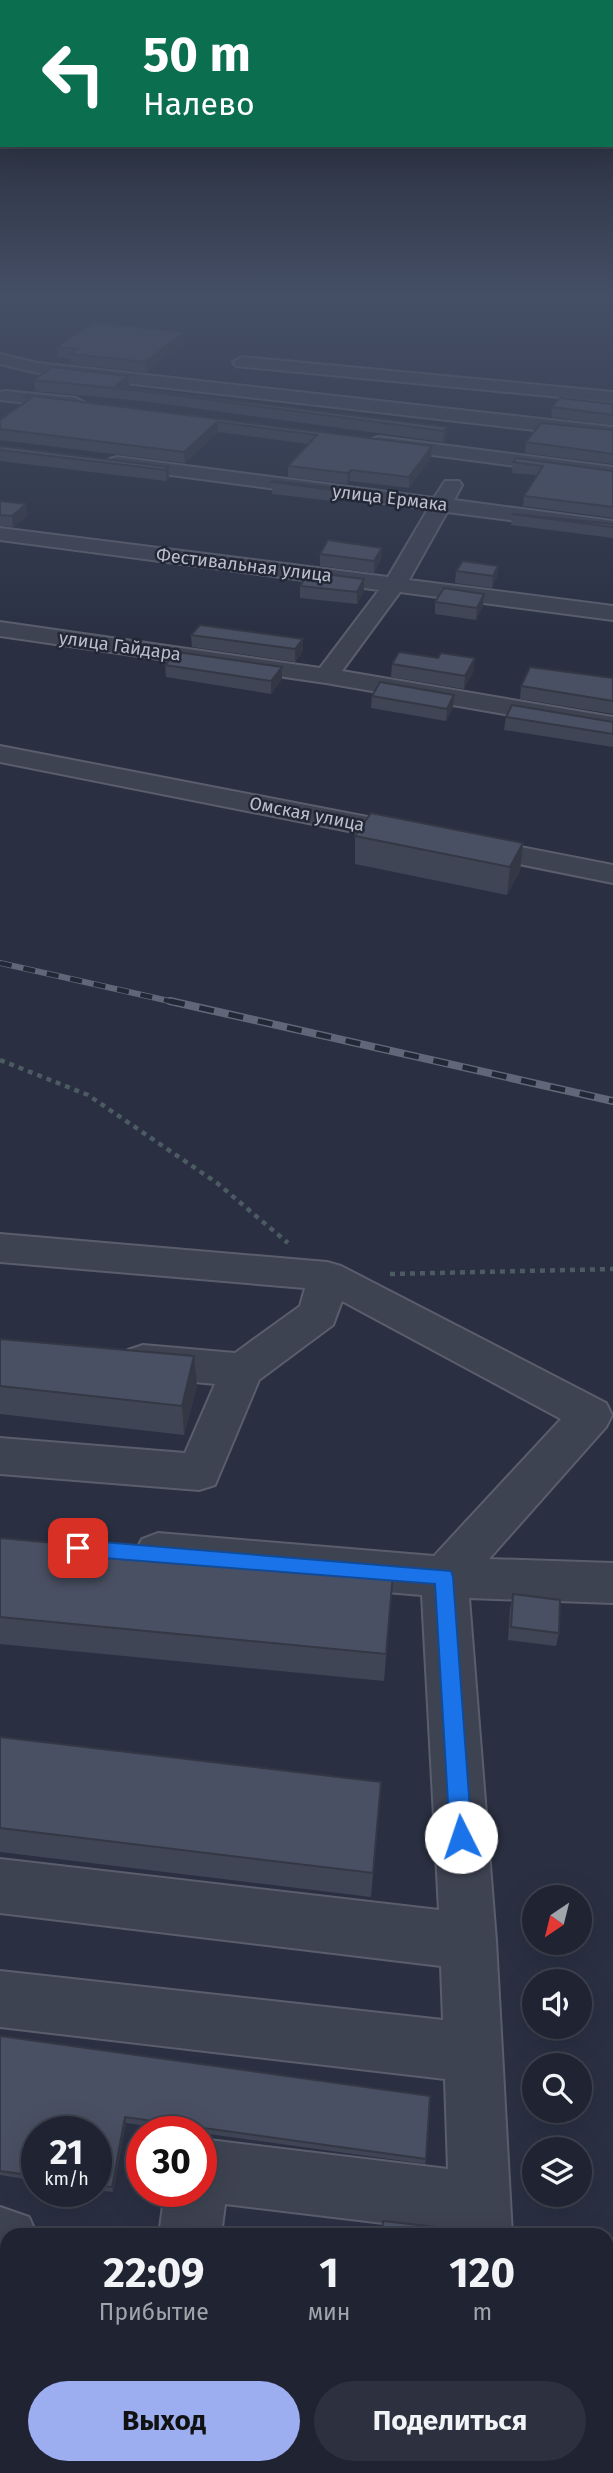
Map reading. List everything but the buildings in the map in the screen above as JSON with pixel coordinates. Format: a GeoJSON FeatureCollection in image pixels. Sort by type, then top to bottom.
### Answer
{"type":"FeatureCollection","features":[{"type":"Feature","properties":{"kind":"street"},"geometry":{"type":"LineString","coordinates":[[447,412],[613,433]]}},
{"type":"Feature","properties":{"kind":"street"},"geometry":{"type":"LineString","coordinates":[[326,676],[395,584],[492,412]]}},
{"type":"Feature","properties":{"kind":"street"},"geometry":{"type":"LineString","coordinates":[[358,439],[613,473]]}},
{"type":"Feature","properties":{"kind":"street","name":"улица Ермака"},"geometry":{"type":"LineString","coordinates":[[96,461],[613,527]]}},
{"type":"Feature","properties":{"kind":"street","name":"Фестивальная улица"},"geometry":{"type":"LineString","coordinates":[[0,534],[613,613]]}},
{"type":"Feature","properties":{"kind":"street","name":"улица Гайдара"},"geometry":{"type":"LineString","coordinates":[[0,629],[326,676],[613,725]]}},
{"type":"Feature","properties":{"kind":"street","name":"Омская улица"},"geometry":{"type":"LineString","coordinates":[[0,754],[613,874]]}},
{"type":"Feature","properties":{"kind":"street"},"geometry":{"type":"LineString","coordinates":[[0,1248],[327,1276],[591,1415],[444,1577],[468,1941],[480,2219],[217,2173]]}},
{"type":"Feature","properties":{"kind":"street"},"geometry":{"type":"LineString","coordinates":[[0,1456],[199,1472],[242,1370],[319,1314],[327,1276]]}},
{"type":"Feature","properties":{"kind":"street"},"geometry":{"type":"LineString","coordinates":[[107,1358],[242,1370]]}},
{"type":"Feature","properties":{"kind":"street"},"geometry":{"type":"LineString","coordinates":[[124,1551],[444,1577],[613,1584]]}},
{"type":"Feature","properties":{"kind":"street"},"geometry":{"type":"LineString","coordinates":[[0,1886],[468,1941]]}},
{"type":"Feature","properties":{"kind":"street"},"geometry":{"type":"LineString","coordinates":[[0,1999],[472,2053]]}},
{"type":"Feature","properties":{"kind":"street"},"geometry":{"type":"LineString","coordinates":[[191,2228],[194,2207]]}},
{"type":"Feature","properties":{"kind":"path"},"geometry":{"type":"LineString","coordinates":[[0,1060],[88,1095],[217,1183],[327,1276],[510,1269],[613,1269]]}},
{"type":"Feature","properties":{"kind":"railway"},"geometry":{"type":"LineString","coordinates":[[0,963],[178,1003]]}},
{"type":"Feature","properties":{"kind":"railway"},"geometry":{"type":"LineString","coordinates":[[170,1001],[613,1101]]}},
{"type":"Feature","properties":{"kind":"route"},"geometry":{"type":"LineString","coordinates":[[78,1548],[444,1577],[461,1837]]}}]}
